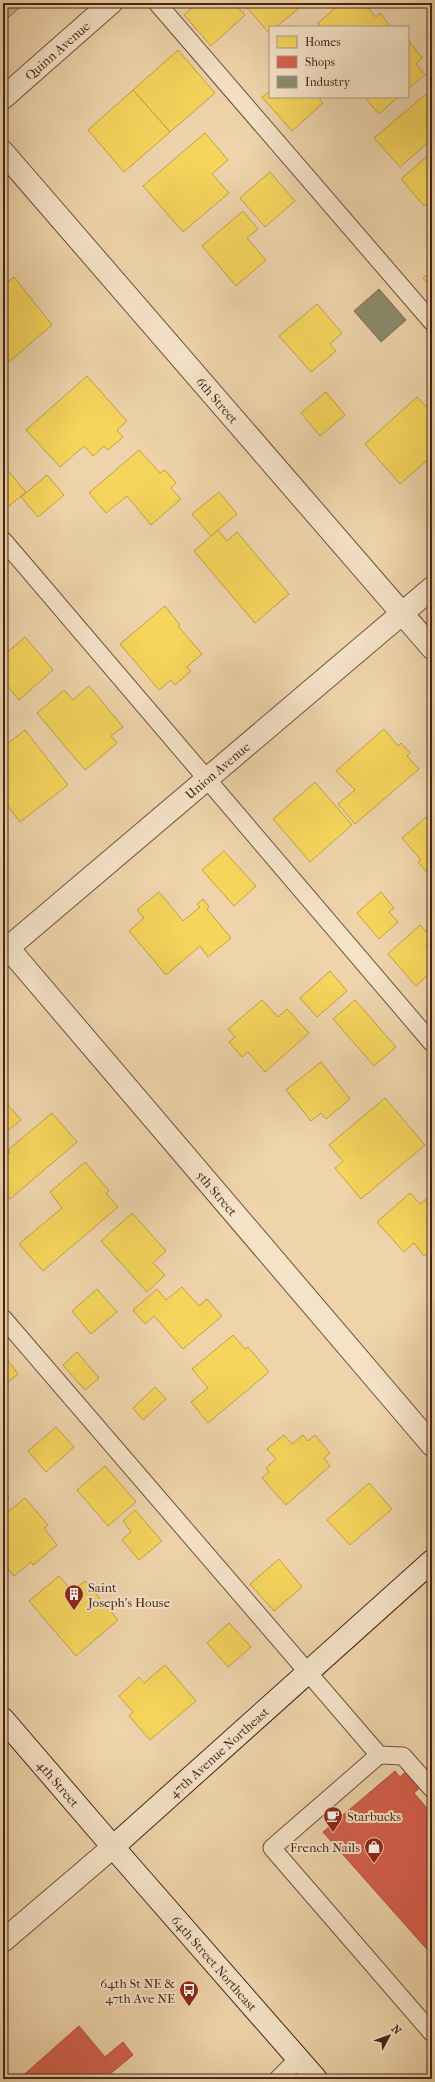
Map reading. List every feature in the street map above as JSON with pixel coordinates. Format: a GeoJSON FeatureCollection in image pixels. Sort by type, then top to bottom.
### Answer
{"type":"FeatureCollection","features":[{"type":"Feature","properties":{"kind":"street","name":"Quinn Avenue"},"geometry":{"type":"LineString","coordinates":[[3,98],[111,3]]}},
{"type":"Feature","properties":{"kind":"street","name":"6th Street"},"geometry":{"type":"LineString","coordinates":[[3,152],[432,648]]}},
{"type":"Feature","properties":{"kind":"street","name":"Union Avenue"},"geometry":{"type":"LineString","coordinates":[[5,947],[432,588]]}},
{"type":"Feature","properties":{"kind":"street","name":"5th Street"},"geometry":{"type":"LineString","coordinates":[[5,947],[432,1445]]}},
{"type":"Feature","properties":{"kind":"street","name":"47th Avenue Northeast"},"geometry":{"type":"LineString","coordinates":[[3,1941],[113,1848],[432,1561]]}},
{"type":"Feature","properties":{"kind":"street","name":"4th Street"},"geometry":{"type":"LineString","coordinates":[[3,1719],[113,1848]]}},
{"type":"Feature","properties":{"kind":"street","name":"64th Street Northeast"},"geometry":{"type":"LineString","coordinates":[[113,1848],[316,2079]]}},
{"type":"Feature","properties":{"kind":"lane"},"geometry":{"type":"LineString","coordinates":[[158,3],[432,322]]}},
{"type":"Feature","properties":{"kind":"lane"},"geometry":{"type":"LineString","coordinates":[[3,540],[432,1043]]}},
{"type":"Feature","properties":{"kind":"lane"},"geometry":{"type":"LineString","coordinates":[[3,1318],[379,1755]]}},
{"type":"Feature","properties":{"kind":"lane"},"geometry":{"type":"LineString","coordinates":[[432,1789],[403,1756],[379,1755],[272,1848],[432,2033]]}},
{"type":"Feature","properties":{"kind":"lane"},"geometry":{"type":"LineString","coordinates":[[278,2079],[299,2058]]}},
{"type":"Feature","properties":{"kind":"shaded area"},"geometry":{"type":"Polygon","coordinates":[[[3,3],[25,3],[3,22],[3,3]]]}},
{"type":"Feature","properties":{"kind":"building: Homes"},"geometry":{"type":"Polygon","coordinates":[[[197,3],[234,3],[245,15],[211,46],[184,15],[197,3]]]}},
{"type":"Feature","properties":{"kind":"building: Homes"},"geometry":{"type":"Polygon","coordinates":[[[243,3],[305,3],[277,26],[269,26],[269,33],[243,3]]]}},
{"type":"Feature","properties":{"kind":"building: Homes"},"geometry":{"type":"Polygon","coordinates":[[[341,3],[364,3],[376,17],[380,13],[390,26],[320,26],[318,23],[341,3]]]}},
{"type":"Feature","properties":{"kind":"building: Homes"},"geometry":{"type":"Polygon","coordinates":[[[409,41],[422,58],[416,64],[425,75],[409,88],[409,41]]]}},
{"type":"Feature","properties":{"kind":"building: Homes"},"geometry":{"type":"Polygon","coordinates":[[[178,50],[215,93],[170,132],[133,90],[178,50]]]}},
{"type":"Feature","properties":{"kind":"building: Homes"},"geometry":{"type":"Polygon","coordinates":[[[133,90],[170,132],[124,172],[88,130],[133,90]]]}},
{"type":"Feature","properties":{"kind":"building: Homes"},"geometry":{"type":"Polygon","coordinates":[[[269,92],[269,98],[319,98],[323,103],[292,131],[262,97],[269,92]]]}},
{"type":"Feature","properties":{"kind":"building: Homes"},"geometry":{"type":"Polygon","coordinates":[[[426,94],[432,100],[432,139],[400,167],[374,138],[426,94]]]}},
{"type":"Feature","properties":{"kind":"building: Homes"},"geometry":{"type":"Polygon","coordinates":[[[365,98],[397,98],[379,114],[365,98]]]}},
{"type":"Feature","properties":{"kind":"building: Homes"},"geometry":{"type":"Polygon","coordinates":[[[205,133],[228,160],[212,174],[229,193],[183,232],[143,186],[205,133]]]}},
{"type":"Feature","properties":{"kind":"building: Homes"},"geometry":{"type":"Polygon","coordinates":[[[432,152],[432,199],[424,206],[401,179],[432,152]]]}},
{"type":"Feature","properties":{"kind":"building: Homes"},"geometry":{"type":"Polygon","coordinates":[[[270,172],[295,201],[265,227],[240,198],[270,172]]]}},
{"type":"Feature","properties":{"kind":"building: Homes"},"geometry":{"type":"Polygon","coordinates":[[[243,211],[258,229],[247,238],[266,260],[236,286],[202,246],[243,211]]]}},
{"type":"Feature","properties":{"kind":"building: Homes"},"geometry":{"type":"Polygon","coordinates":[[[432,270],[432,289],[423,278],[432,270]]]}},
{"type":"Feature","properties":{"kind":"building: Homes"},"geometry":{"type":"Polygon","coordinates":[[[14,277],[52,325],[3,367],[3,286],[14,277]]]}},
{"type":"Feature","properties":{"kind":"building: Homes"},"geometry":{"type":"Polygon","coordinates":[[[317,304],[342,333],[330,344],[336,351],[311,372],[279,336],[317,304]]]}},
{"type":"Feature","properties":{"kind":"building: Homes"},"geometry":{"type":"Polygon","coordinates":[[[87,376],[127,421],[117,430],[123,437],[108,450],[104,446],[93,456],[84,446],[60,467],[26,430],[87,376]]]}},
{"type":"Feature","properties":{"kind":"building: Homes"},"geometry":{"type":"Polygon","coordinates":[[[326,392],[345,415],[320,436],[301,413],[326,392]]]}},
{"type":"Feature","properties":{"kind":"building: Homes"},"geometry":{"type":"Polygon","coordinates":[[[417,397],[432,413],[432,436],[426,442],[432,449],[432,456],[400,484],[365,444],[417,397]]]}},
{"type":"Feature","properties":{"kind":"building: Homes"},"geometry":{"type":"Polygon","coordinates":[[[139,450],[160,473],[165,470],[176,483],[171,488],[181,499],[151,525],[127,496],[106,513],[89,493],[139,450]]]}},
{"type":"Feature","properties":{"kind":"building: Homes"},"geometry":{"type":"Polygon","coordinates":[[[3,465],[26,492],[3,511],[3,465]]]}},
{"type":"Feature","properties":{"kind":"building: Homes"},"geometry":{"type":"Polygon","coordinates":[[[47,475],[64,495],[38,517],[21,497],[47,475]]]}},
{"type":"Feature","properties":{"kind":"building: Homes"},"geometry":{"type":"Polygon","coordinates":[[[219,492],[237,514],[211,536],[192,514],[219,492]]]}},
{"type":"Feature","properties":{"kind":"building: Homes"},"geometry":{"type":"Polygon","coordinates":[[[218,530],[227,541],[237,532],[289,594],[255,623],[194,551],[218,530]]]}},
{"type":"Feature","properties":{"kind":"building: Homes"},"geometry":{"type":"Polygon","coordinates":[[[165,606],[180,625],[178,626],[202,654],[187,667],[191,671],[175,685],[171,680],[159,690],[120,644],[165,606]]]}},
{"type":"Feature","properties":{"kind":"building: Homes"},"geometry":{"type":"Polygon","coordinates":[[[25,637],[53,670],[19,700],[3,681],[3,656],[25,637]]]}},
{"type":"Feature","properties":{"kind":"building: Homes"},"geometry":{"type":"Polygon","coordinates":[[[89,686],[123,727],[111,736],[117,743],[85,770],[37,713],[64,690],[73,700],[89,686]]]}},
{"type":"Feature","properties":{"kind":"building: Homes"},"geometry":{"type":"Polygon","coordinates":[[[384,729],[398,746],[401,743],[410,753],[407,756],[419,769],[355,824],[338,804],[355,790],[336,771],[384,729]]]}},
{"type":"Feature","properties":{"kind":"building: Homes"},"geometry":{"type":"Polygon","coordinates":[[[25,730],[68,785],[20,822],[3,800],[3,747],[25,730]]]}},
{"type":"Feature","properties":{"kind":"building: Homes"},"geometry":{"type":"Polygon","coordinates":[[[315,782],[352,825],[310,862],[273,819],[315,782]]]}},
{"type":"Feature","properties":{"kind":"building: Homes"},"geometry":{"type":"Polygon","coordinates":[[[432,812],[432,878],[418,862],[421,860],[402,838],[432,812]]]}},
{"type":"Feature","properties":{"kind":"building: Homes"},"geometry":{"type":"Polygon","coordinates":[[[224,851],[256,886],[234,906],[202,870],[224,851]]]}},
{"type":"Feature","properties":{"kind":"building: Homes"},"geometry":{"type":"Polygon","coordinates":[[[159,892],[183,921],[200,907],[197,904],[203,899],[209,907],[207,909],[231,938],[208,957],[200,946],[166,975],[129,931],[144,918],[137,910],[159,892]]]}},
{"type":"Feature","properties":{"kind":"building: Homes"},"geometry":{"type":"Polygon","coordinates":[[[381,892],[394,908],[389,912],[398,922],[379,939],[357,913],[381,892]]]}},
{"type":"Feature","properties":{"kind":"building: Homes"},"geometry":{"type":"Polygon","coordinates":[[[420,925],[432,938],[426,946],[432,953],[432,971],[416,986],[388,954],[420,925]]]}},
{"type":"Feature","properties":{"kind":"building: Homes"},"geometry":{"type":"Polygon","coordinates":[[[330,971],[347,991],[317,1017],[300,998],[330,971]]]}},
{"type":"Feature","properties":{"kind":"building: Homes"},"geometry":{"type":"Polygon","coordinates":[[[262,1000],[278,1017],[287,1009],[309,1033],[265,1072],[248,1052],[242,1057],[229,1042],[235,1037],[228,1029],[262,1000]]]}},
{"type":"Feature","properties":{"kind":"building: Homes"},"geometry":{"type":"Polygon","coordinates":[[[355,1000],[396,1047],[374,1066],[333,1019],[355,1000]]]}},
{"type":"Feature","properties":{"kind":"building: Homes"},"geometry":{"type":"Polygon","coordinates":[[[432,1007],[432,1018],[426,1012],[432,1007]]]}},
{"type":"Feature","properties":{"kind":"building: Homes"},"geometry":{"type":"Polygon","coordinates":[[[321,1062],[350,1099],[326,1119],[321,1113],[311,1121],[286,1090],[321,1062]]]}},
{"type":"Feature","properties":{"kind":"building: Homes"},"geometry":{"type":"Polygon","coordinates":[[[432,1093],[432,1102],[427,1096],[432,1093]]]}},
{"type":"Feature","properties":{"kind":"building: Homes"},"geometry":{"type":"Polygon","coordinates":[[[385,1098],[425,1145],[361,1199],[335,1168],[343,1161],[329,1145],[385,1098]]]}},
{"type":"Feature","properties":{"kind":"building: Homes"},"geometry":{"type":"Polygon","coordinates":[[[3,1099],[21,1120],[3,1134],[3,1099]]]}},
{"type":"Feature","properties":{"kind":"building: Homes"},"geometry":{"type":"Polygon","coordinates":[[[52,1113],[77,1142],[10,1199],[3,1190],[3,1158],[10,1152],[8,1150],[52,1113]]]}},
{"type":"Feature","properties":{"kind":"building: Homes"},"geometry":{"type":"Polygon","coordinates":[[[85,1162],[109,1191],[106,1193],[118,1207],[43,1271],[19,1244],[62,1208],[50,1192],[85,1162]]]}},
{"type":"Feature","properties":{"kind":"building: Homes"},"geometry":{"type":"Polygon","coordinates":[[[410,1193],[420,1204],[429,1197],[432,1201],[432,1213],[429,1215],[432,1218],[432,1249],[424,1256],[414,1243],[404,1252],[377,1222],[410,1193]]]}},
{"type":"Feature","properties":{"kind":"building: Homes"},"geometry":{"type":"Polygon","coordinates":[[[132,1213],[166,1251],[153,1263],[165,1275],[147,1292],[101,1241],[132,1213]]]}},
{"type":"Feature","properties":{"kind":"building: Homes"},"geometry":{"type":"Polygon","coordinates":[[[182,1287],[199,1306],[207,1299],[222,1316],[183,1349],[154,1316],[145,1324],[133,1310],[157,1289],[166,1300],[182,1287]]]}},
{"type":"Feature","properties":{"kind":"building: Homes"},"geometry":{"type":"Polygon","coordinates":[[[97,1289],[117,1312],[91,1334],[72,1311],[97,1289]]]}},
{"type":"Feature","properties":{"kind":"building: Homes"},"geometry":{"type":"Polygon","coordinates":[[[233,1335],[245,1349],[248,1347],[269,1372],[208,1423],[191,1402],[208,1388],[192,1369],[233,1335]]]}},
{"type":"Feature","properties":{"kind":"building: Homes"},"geometry":{"type":"Polygon","coordinates":[[[77,1352],[99,1378],[85,1390],[63,1365],[77,1352]]]}},
{"type":"Feature","properties":{"kind":"building: Homes"},"geometry":{"type":"Polygon","coordinates":[[[3,1354],[18,1374],[3,1386],[3,1354]]]}},
{"type":"Feature","properties":{"kind":"building: Homes"},"geometry":{"type":"Polygon","coordinates":[[[155,1387],[166,1399],[143,1420],[133,1408],[155,1387]]]}},
{"type":"Feature","properties":{"kind":"building: Homes"},"geometry":{"type":"Polygon","coordinates":[[[56,1427],[74,1447],[46,1472],[28,1451],[56,1427]]]}},
{"type":"Feature","properties":{"kind":"building: Homes"},"geometry":{"type":"Polygon","coordinates":[[[284,1435],[292,1444],[303,1435],[308,1441],[315,1435],[330,1453],[324,1458],[330,1466],[286,1505],[262,1478],[269,1472],[266,1468],[276,1459],[267,1449],[284,1435]]]}},
{"type":"Feature","properties":{"kind":"building: Homes"},"geometry":{"type":"Polygon","coordinates":[[[105,1466],[136,1502],[108,1526],[77,1490],[105,1466]]]}},
{"type":"Feature","properties":{"kind":"building: Homes"},"geometry":{"type":"Polygon","coordinates":[[[369,1483],[392,1509],[350,1545],[327,1520],[369,1483]]]}},
{"type":"Feature","properties":{"kind":"building: Homes"},"geometry":{"type":"Polygon","coordinates":[[[3,1490],[9,1497],[3,1503],[3,1490]]]}},
{"type":"Feature","properties":{"kind":"building: Homes"},"geometry":{"type":"Polygon","coordinates":[[[25,1498],[48,1525],[44,1528],[57,1545],[33,1565],[31,1562],[14,1576],[3,1563],[3,1516],[25,1498]]]}},
{"type":"Feature","properties":{"kind":"building: Homes"},"geometry":{"type":"Polygon","coordinates":[[[135,1510],[162,1541],[139,1560],[122,1540],[131,1532],[123,1521],[135,1510]]]}},
{"type":"Feature","properties":{"kind":"building: Homes"},"geometry":{"type":"Polygon","coordinates":[[[279,1559],[302,1587],[274,1611],[250,1584],[279,1559]]]}},
{"type":"Feature","properties":{"kind":"building: Homes","name":"Saint Joseph's House"},"geometry":{"type":"Polygon","coordinates":[[[59,1576],[72,1591],[85,1581],[118,1620],[76,1656],[29,1601],[59,1576]]]}},
{"type":"Feature","properties":{"kind":"building: Homes"},"geometry":{"type":"Polygon","coordinates":[[[229,1623],[251,1647],[228,1667],[207,1643],[229,1623]]]}},
{"type":"Feature","properties":{"kind":"building: Homes"},"geometry":{"type":"Polygon","coordinates":[[[165,1665],[196,1701],[150,1740],[129,1716],[133,1712],[119,1696],[139,1677],[144,1683],[165,1665]]]}},
{"type":"Feature","properties":{"kind":"building: Shops"},"geometry":{"type":"Polygon","coordinates":[[[411,1767],[425,1783],[414,1793],[432,1814],[432,1955],[323,1832],[395,1771],[400,1777],[411,1767]]]}},
{"type":"Feature","properties":{"kind":"building: Shops"},"geometry":{"type":"Polygon","coordinates":[[[79,2026],[105,2057],[123,2042],[133,2055],[104,2079],[19,2079],[79,2026]]]}},
{"type":"Feature","properties":{"kind":"building: Industry"},"geometry":{"type":"Polygon","coordinates":[[[379,289],[406,320],[381,342],[354,311],[379,289]]]}},
{"type":"Feature","properties":{"kind":"place","name":"Saint Joseph's House"},"geometry":{"type":"Point","coordinates":[74,1611]}},
{"type":"Feature","properties":{"kind":"place","name":"Starbucks"},"geometry":{"type":"Point","coordinates":[333,1833]}},
{"type":"Feature","properties":{"kind":"place","name":"French Nails"},"geometry":{"type":"Point","coordinates":[374,1864]}},
{"type":"Feature","properties":{"kind":"place","name":"64th St NE & 47th Ave NE"},"geometry":{"type":"Point","coordinates":[189,2007]}}]}
